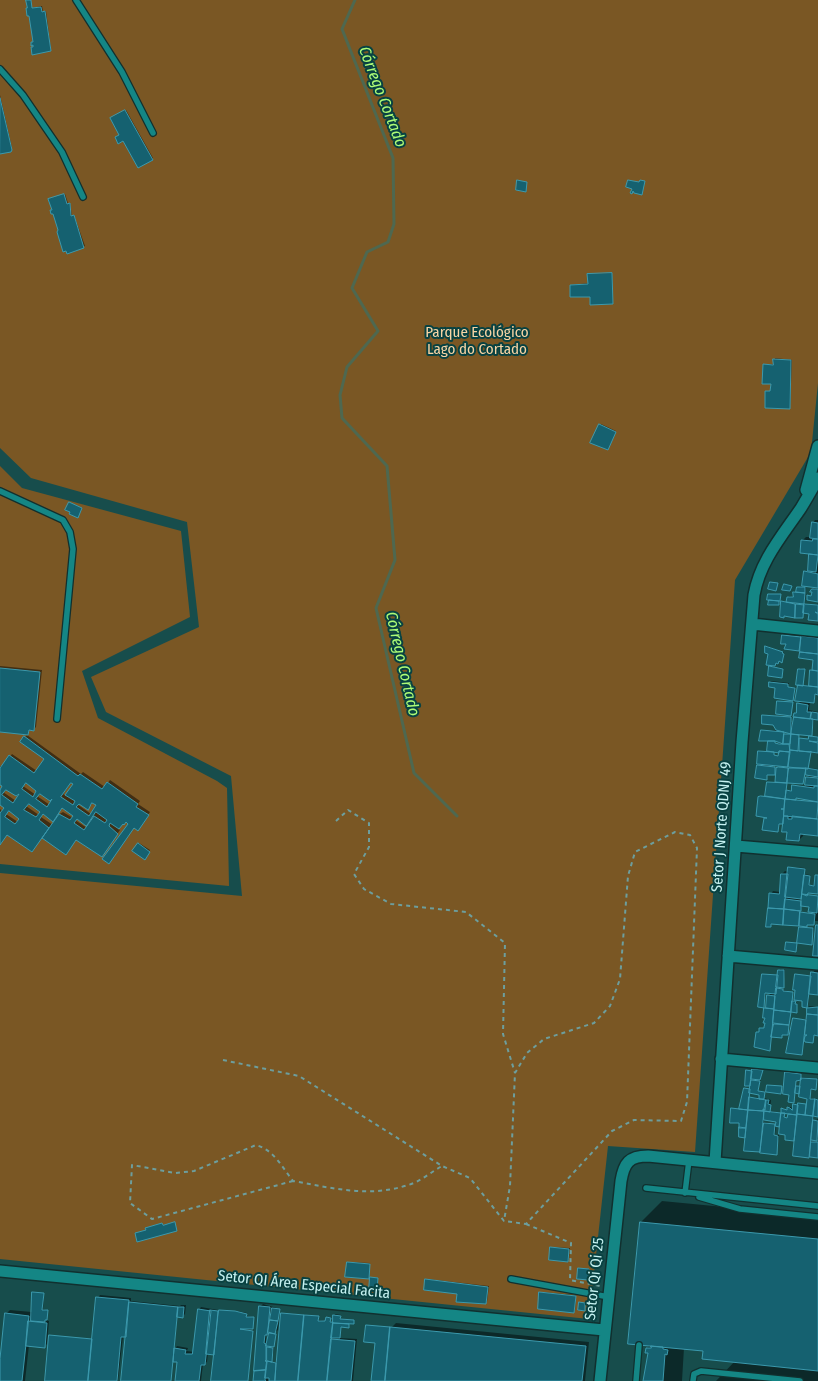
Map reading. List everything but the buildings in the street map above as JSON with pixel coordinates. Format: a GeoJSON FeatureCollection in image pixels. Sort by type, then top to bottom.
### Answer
{"type":"FeatureCollection","features":[{"type":"Feature","properties":{"kind":"street"},"geometry":{"type":"LineString","coordinates":[[802,507],[818,446]]}},
{"type":"Feature","properties":{"kind":"street"},"geometry":{"type":"LineString","coordinates":[[802,507],[818,478]]}},
{"type":"Feature","properties":{"kind":"street","name":"Setor J Norte QDNJ 49"},"geometry":{"type":"LineString","coordinates":[[715,1162],[742,742],[756,583],[776,542],[802,507]]}},
{"type":"Feature","properties":{"kind":"street"},"geometry":{"type":"LineString","coordinates":[[752,624],[818,631]]}},
{"type":"Feature","properties":{"kind":"street"},"geometry":{"type":"LineString","coordinates":[[736,846],[818,853]]}},
{"type":"Feature","properties":{"kind":"street"},"geometry":{"type":"LineString","coordinates":[[728,956],[818,964]]}},
{"type":"Feature","properties":{"kind":"street"},"geometry":{"type":"LineString","coordinates":[[721,1059],[818,1068]]}},
{"type":"Feature","properties":{"kind":"street","name":"Setor Qi Qi 25"},"geometry":{"type":"LineString","coordinates":[[600,1381],[621,1181],[623,1170],[629,1160],[636,1156],[818,1173]]}},
{"type":"Feature","properties":{"kind":"street","name":"Setor QI Área Especial Facita"},"geometry":{"type":"LineString","coordinates":[[0,1271],[604,1330]]}},
{"type":"Feature","properties":{"kind":"lane"},"geometry":{"type":"LineString","coordinates":[[76,0],[122,72],[153,133]]}},
{"type":"Feature","properties":{"kind":"lane"},"geometry":{"type":"LineString","coordinates":[[0,69],[23,95],[62,152],[83,198]]}},
{"type":"Feature","properties":{"kind":"lane"},"geometry":{"type":"LineString","coordinates":[[0,490],[63,520],[70,532],[73,549],[57,719]]}},
{"type":"Feature","properties":{"kind":"lane"},"geometry":{"type":"LineString","coordinates":[[685,1193],[689,1160]]}},
{"type":"Feature","properties":{"kind":"lane"},"geometry":{"type":"LineString","coordinates":[[646,1188],[818,1206]]}},
{"type":"Feature","properties":{"kind":"lane"},"geometry":{"type":"LineString","coordinates":[[685,1193],[740,1209],[818,1217]]}},
{"type":"Feature","properties":{"kind":"lane"},"geometry":{"type":"LineString","coordinates":[[510,1279],[609,1292]]}},
{"type":"Feature","properties":{"kind":"lane"},"geometry":{"type":"LineString","coordinates":[[636,1381],[640,1346]]}},
{"type":"Feature","properties":{"kind":"lane"},"geometry":{"type":"LineString","coordinates":[[693,1381],[694,1374],[701,1371],[800,1381]]}},
{"type":"Feature","properties":{"kind":"path"},"geometry":{"type":"LineString","coordinates":[[336,821],[348,810],[368,822],[369,847],[354,874],[364,889],[391,904],[466,912],[505,943],[504,1034],[515,1073],[510,1186],[504,1222]]}},
{"type":"Feature","properties":{"kind":"path"},"geometry":{"type":"LineString","coordinates":[[515,1073],[528,1053],[544,1039],[594,1023],[610,1006],[620,980],[628,876],[635,852],[675,832],[690,835],[697,848],[688,1102],[681,1121],[634,1120],[612,1131],[526,1224]]}},
{"type":"Feature","properties":{"kind":"path"},"geometry":{"type":"LineString","coordinates":[[223,1060],[299,1076],[442,1166],[470,1178],[504,1222],[526,1224],[571,1243],[570,1280],[609,1292]]}},
{"type":"Feature","properties":{"kind":"path"},"geometry":{"type":"LineString","coordinates":[[293,1181],[272,1153],[265,1147],[256,1145],[194,1171],[175,1174],[132,1165],[130,1203],[152,1219],[293,1181],[356,1192],[380,1191],[410,1185],[442,1166]]}},
{"type":"Feature","properties":{"kind":"green space","name":"Parque Ecológico Lago do Cortado"},"geometry":{"type":"Polygon","coordinates":[[[0,0],[818,0],[818,383],[811,452],[735,580],[695,1152],[608,1146],[589,1319],[0,1259],[0,873],[242,896],[231,776],[106,712],[91,677],[199,627],[187,522],[31,478],[0,448],[0,0]]]}},
{"type":"Feature","properties":{"kind":"green space"},"geometry":{"type":"Polygon","coordinates":[[[0,466],[22,488],[181,531],[190,617],[82,671],[98,718],[227,788],[229,886],[0,864],[0,466]]]}},
{"type":"Feature","properties":{"kind":"waterway","name":"Córrego Cortado"},"geometry":{"type":"LineString","coordinates":[[355,0],[342,29],[393,158],[394,224],[388,242],[367,252],[352,288],[378,331],[347,367],[340,395],[342,418],[387,466],[395,560],[376,608],[414,773],[457,816]]}}]}
